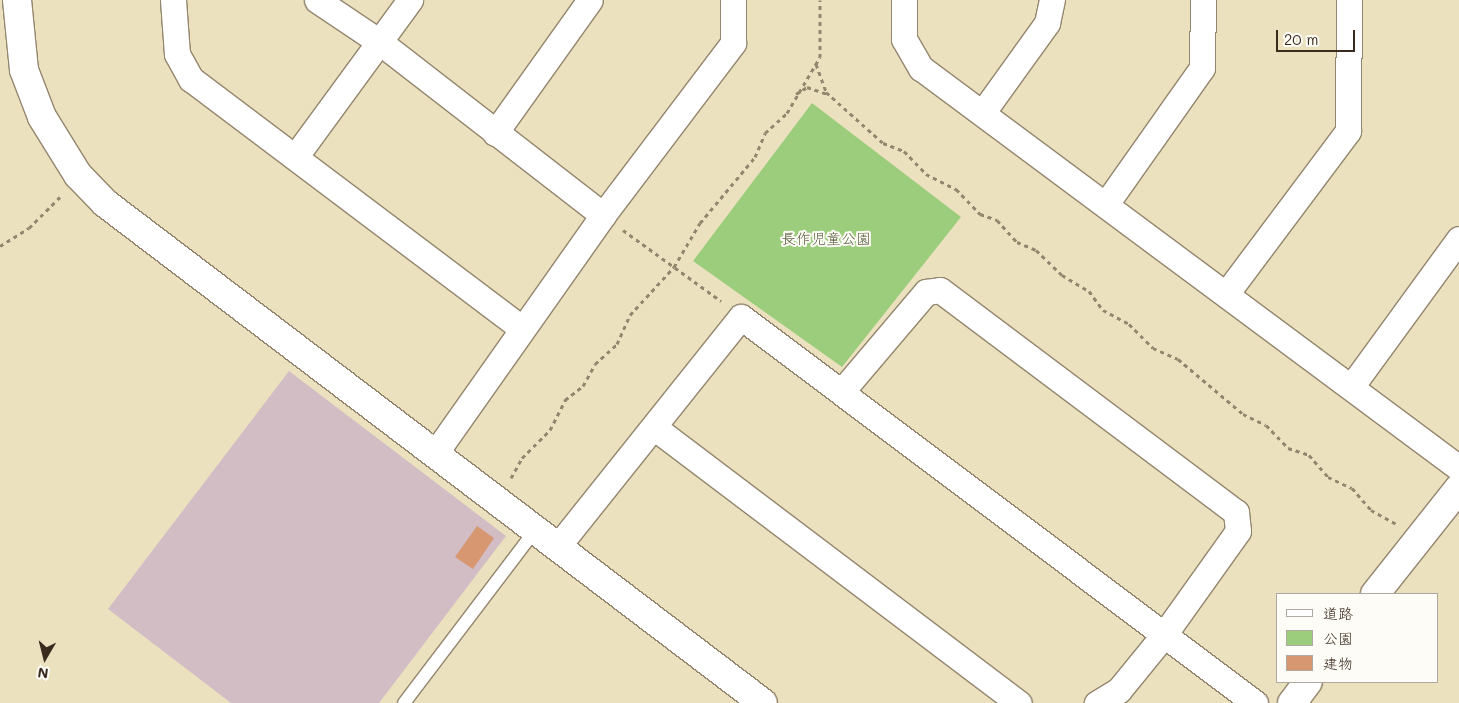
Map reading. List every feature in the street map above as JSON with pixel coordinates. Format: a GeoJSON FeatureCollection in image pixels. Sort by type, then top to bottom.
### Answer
{"type":"FeatureCollection","features":[{"type":"Feature","properties":{"kind":"street"},"geometry":{"type":"LineString","coordinates":[[17,0],[19,44],[33,95],[52,135],[84,181],[133,225],[436,452],[763,703]]}},
{"type":"Feature","properties":{"kind":"street"},"geometry":{"type":"LineString","coordinates":[[173,0],[177,54],[191,78],[522,328]]}},
{"type":"Feature","properties":{"kind":"street"},"geometry":{"type":"LineString","coordinates":[[317,0],[381,43],[603,215]]}},
{"type":"Feature","properties":{"kind":"street"},"geometry":{"type":"LineString","coordinates":[[295,157],[381,43],[410,0]]}},
{"type":"Feature","properties":{"kind":"street"},"geometry":{"type":"LineString","coordinates":[[495,133],[590,0]]}},
{"type":"Feature","properties":{"kind":"street"},"geometry":{"type":"LineString","coordinates":[[436,452],[603,215],[732,43],[733,0]]}},
{"type":"Feature","properties":{"kind":"street"},"geometry":{"type":"LineString","coordinates":[[904,0],[904,39],[910,55],[983,112],[1459,468]]}},
{"type":"Feature","properties":{"kind":"street"},"geometry":{"type":"LineString","coordinates":[[983,112],[1047,23],[1052,0]]}},
{"type":"Feature","properties":{"kind":"street"},"geometry":{"type":"LineString","coordinates":[[1106,204],[1202,68],[1203,0]]}},
{"type":"Feature","properties":{"kind":"street"},"geometry":{"type":"LineString","coordinates":[[1226,294],[1348,131],[1349,0]]}},
{"type":"Feature","properties":{"kind":"street"},"geometry":{"type":"LineString","coordinates":[[1351,387],[1459,239]]}},
{"type":"Feature","properties":{"kind":"street"},"geometry":{"type":"LineString","coordinates":[[842,391],[926,292],[940,290],[1236,512],[1238,531],[1163,636],[1119,690],[1097,703]]}},
{"type":"Feature","properties":{"kind":"street"},"geometry":{"type":"LineString","coordinates":[[558,546],[655,428],[741,317],[842,391],[1163,636],[1255,703]]}},
{"type":"Feature","properties":{"kind":"street"},"geometry":{"type":"LineString","coordinates":[[655,428],[1018,703]]}},
{"type":"Feature","properties":{"kind":"street"},"geometry":{"type":"LineString","coordinates":[[1376,593],[1459,488]]}},
{"type":"Feature","properties":{"kind":"street"},"geometry":{"type":"LineString","coordinates":[[1292,703],[1307,683]]}},
{"type":"Feature","properties":{"kind":"lane"},"geometry":{"type":"LineString","coordinates":[[404,703],[536,529]]}},
{"type":"Feature","properties":{"kind":"path"},"geometry":{"type":"LineString","coordinates":[[506,484],[522,458],[550,430],[565,400],[583,386],[595,364],[617,344],[630,315],[674,267],[700,222],[755,157],[765,133],[787,113],[796,94],[816,64],[822,49],[817,13],[820,0]]}},
{"type":"Feature","properties":{"kind":"path"},"geometry":{"type":"LineString","coordinates":[[816,64],[830,96]]}},
{"type":"Feature","properties":{"kind":"path"},"geometry":{"type":"LineString","coordinates":[[796,94],[807,87],[830,96],[883,143],[904,151],[926,174],[956,189],[980,214],[1003,224],[1017,242],[1045,256],[1062,275],[1089,291],[1103,310],[1130,324],[1153,348],[1178,359],[1243,414],[1266,425],[1288,448],[1309,455],[1328,477],[1352,488],[1371,510],[1404,531]]}},
{"type":"Feature","properties":{"kind":"path"},"geometry":{"type":"LineString","coordinates":[[0,246],[29,228],[67,190]]}},
{"type":"Feature","properties":{"kind":"path"},"geometry":{"type":"LineString","coordinates":[[603,215],[741,317]]}},
{"type":"Feature","properties":{"kind":"shaded area"},"geometry":{"type":"Polygon","coordinates":[[[289,371],[506,536],[379,703],[231,703],[108,609],[289,371]]]}},
{"type":"Feature","properties":{"kind":"green space","name":"長作児童公園"},"geometry":{"type":"Polygon","coordinates":[[[812,103],[961,217],[842,367],[693,261],[812,103]]]}},
{"type":"Feature","properties":{"kind":"building"},"geometry":{"type":"Polygon","coordinates":[[[477,526],[494,538],[473,569],[455,557],[477,526]]]}}]}
